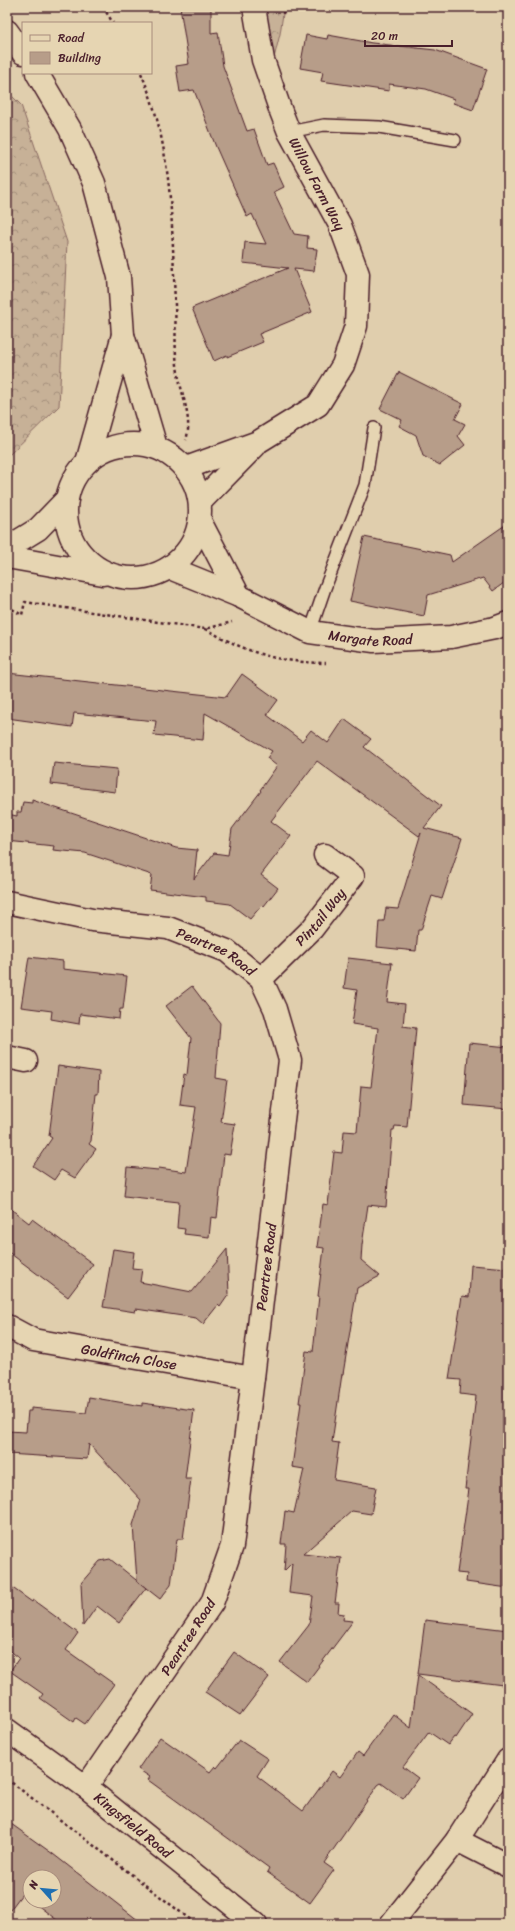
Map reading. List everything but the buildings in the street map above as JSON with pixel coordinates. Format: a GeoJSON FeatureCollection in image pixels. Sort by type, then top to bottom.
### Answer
{"type":"FeatureCollection","features":[{"type":"Feature","properties":{"kind":"street","name":"Willow Farm Way"},"geometry":{"type":"LineString","coordinates":[[181,464],[258,442],[318,405],[344,365],[356,326],[358,274],[340,225],[289,132],[263,60],[254,7]]}},
{"type":"Feature","properties":{"kind":"street"},"geometry":{"type":"LineString","coordinates":[[7,31],[22,52]]}},
{"type":"Feature","properties":{"kind":"street"},"geometry":{"type":"LineString","coordinates":[[38,74],[70,129],[94,183],[119,277],[123,335],[156,447]]}},
{"type":"Feature","properties":{"kind":"street"},"geometry":{"type":"LineString","coordinates":[[87,462],[123,335]]}},
{"type":"Feature","properties":{"kind":"street","name":"Willow Farm Way"},"geometry":{"type":"LineString","coordinates":[[200,511],[258,442]]}},
{"type":"Feature","properties":{"kind":"street"},"geometry":{"type":"LineString","coordinates":[[110,575],[93,566],[80,553],[69,530],[66,518],[67,498],[74,478],[87,462],[102,451],[120,445],[138,444],[156,447],[181,464],[196,484],[200,511],[239,596]]}},
{"type":"Feature","properties":{"kind":"street"},"geometry":{"type":"LineString","coordinates":[[7,548],[38,528],[67,498]]}},
{"type":"Feature","properties":{"kind":"street"},"geometry":{"type":"LineString","coordinates":[[7,557],[130,579],[151,576],[170,568],[186,554],[195,539],[200,511]]}},
{"type":"Feature","properties":{"kind":"street","name":"Margate Road"},"geometry":{"type":"LineString","coordinates":[[170,568],[239,596],[310,632],[374,641],[451,637],[495,628],[508,623]]}},
{"type":"Feature","properties":{"kind":"street","name":"Pintail Way"},"geometry":{"type":"LineString","coordinates":[[261,979],[312,929],[353,876],[325,855]]}},
{"type":"Feature","properties":{"kind":"street","name":"Peartree Road"},"geometry":{"type":"LineString","coordinates":[[8,907],[92,920],[168,928],[227,951],[261,979],[275,1009],[290,1060],[254,1378],[232,1546],[212,1603],[86,1787]]}},
{"type":"Feature","properties":{"kind":"street","name":"Goldfinch Close"},"geometry":{"type":"LineString","coordinates":[[7,1326],[33,1340],[254,1378]]}},
{"type":"Feature","properties":{"kind":"street","name":"Kingsfield Road"},"geometry":{"type":"LineString","coordinates":[[7,1730],[86,1787],[256,1924]]}},
{"type":"Feature","properties":{"kind":"street"},"geometry":{"type":"LineString","coordinates":[[391,1924],[457,1840],[508,1760]]}},
{"type":"Feature","properties":{"kind":"street"},"geometry":{"type":"LineString","coordinates":[[457,1840],[508,1866]]}},
{"type":"Feature","properties":{"kind":"lane"},"geometry":{"type":"LineString","coordinates":[[289,132],[324,125],[378,127],[455,140]]}},
{"type":"Feature","properties":{"kind":"lane"},"geometry":{"type":"LineString","coordinates":[[310,632],[364,485],[374,428]]}},
{"type":"Feature","properties":{"kind":"path"},"geometry":{"type":"LineString","coordinates":[[103,7],[112,22]]}},
{"type":"Feature","properties":{"kind":"path"},"geometry":{"type":"LineString","coordinates":[[141,74],[151,97],[161,132],[168,172],[174,264],[176,354],[179,381],[188,420],[188,436],[183,450],[181,464]]}},
{"type":"Feature","properties":{"kind":"path"},"geometry":{"type":"LineString","coordinates":[[7,606],[22,615],[25,602],[205,629],[235,621],[263,608]]}},
{"type":"Feature","properties":{"kind":"path"},"geometry":{"type":"LineString","coordinates":[[7,1779],[196,1924]]}},
{"type":"Feature","properties":{"kind":"green space"},"geometry":{"type":"Polygon","coordinates":[[[254,7],[284,7],[280,34],[269,78],[254,7]]]}},
{"type":"Feature","properties":{"kind":"green space"},"geometry":{"type":"Polygon","coordinates":[[[7,91],[21,105],[67,242],[59,406],[7,457],[7,91]]]}}]}
